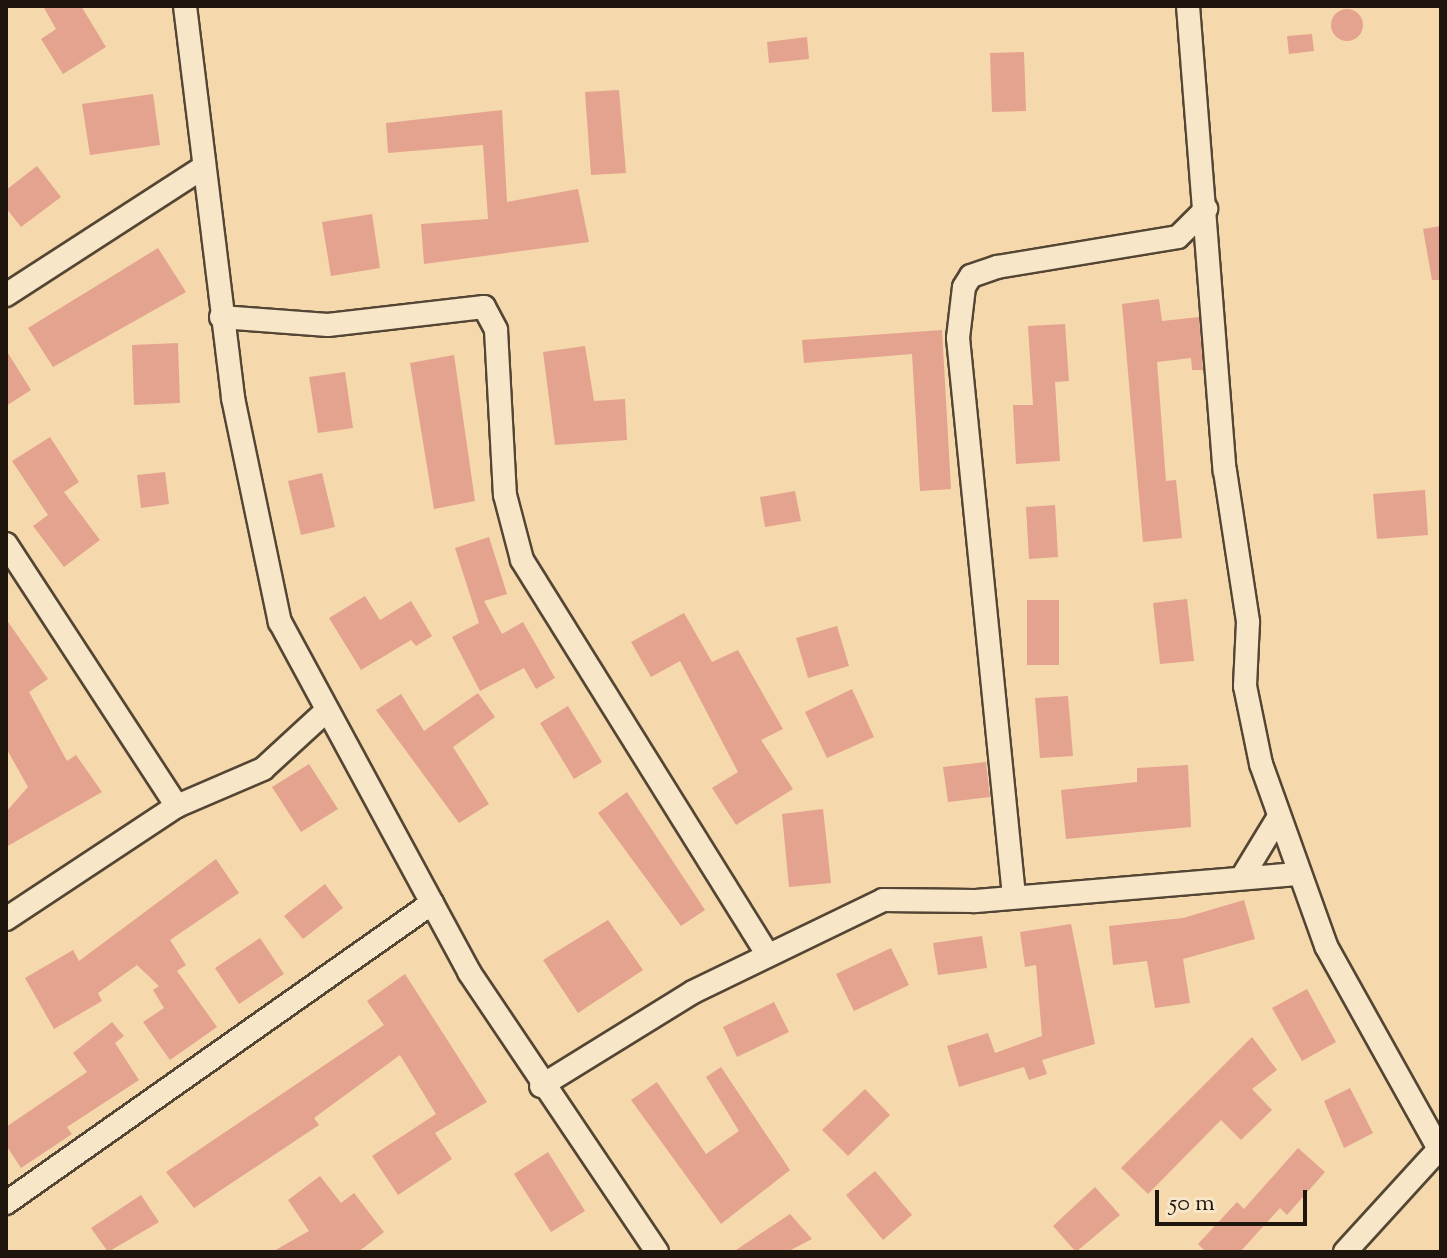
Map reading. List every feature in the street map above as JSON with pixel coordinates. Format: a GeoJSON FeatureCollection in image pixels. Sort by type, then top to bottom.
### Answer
{"type":"FeatureCollection","features":[{"type":"Feature","properties":{"kind":"street"},"geometry":{"type":"LineString","coordinates":[[185,6],[201,169],[221,317],[266,574],[295,657],[432,903],[541,1086],[657,1252]]}},
{"type":"Feature","properties":{"kind":"street"},"geometry":{"type":"LineString","coordinates":[[1188,6],[1225,471],[1248,622],[1245,686],[1295,874],[1396,1083],[1440,1148],[1345,1252]]}},
{"type":"Feature","properties":{"kind":"street"},"geometry":{"type":"LineString","coordinates":[[6,295],[201,169]]}},
{"type":"Feature","properties":{"kind":"street"},"geometry":{"type":"LineString","coordinates":[[1014,896],[958,338],[964,287],[971,276],[997,267],[1178,237],[1206,209]]}},
{"type":"Feature","properties":{"kind":"street"},"geometry":{"type":"LineString","coordinates":[[221,317],[328,325],[484,307],[496,330],[505,495],[522,560],[768,955]]}},
{"type":"Feature","properties":{"kind":"street"},"geometry":{"type":"LineString","coordinates":[[6,544],[177,806]]}},
{"type":"Feature","properties":{"kind":"street"},"geometry":{"type":"LineString","coordinates":[[6,919],[177,806],[263,769],[324,713]]}},
{"type":"Feature","properties":{"kind":"street"},"geometry":{"type":"LineString","coordinates":[[1244,874],[1278,818]]}},
{"type":"Feature","properties":{"kind":"street"},"geometry":{"type":"LineString","coordinates":[[541,1086],[768,955],[883,900],[1014,896],[1244,874],[1295,874]]}},
{"type":"Feature","properties":{"kind":"street"},"geometry":{"type":"LineString","coordinates":[[6,1203],[432,903]]}},
{"type":"Feature","properties":{"kind":"building"},"geometry":{"type":"Polygon","coordinates":[[[43,6],[81,6],[106,47],[63,74],[41,39],[56,29],[43,6]]]}},
{"type":"Feature","properties":{"kind":"building"},"geometry":{"type":"Polygon","coordinates":[[[1347,9],[1358,14],[1363,25],[1358,36],[1347,41],[1336,36],[1331,25],[1336,14],[1347,9]]]}},
{"type":"Feature","properties":{"kind":"building"},"geometry":{"type":"Polygon","coordinates":[[[1312,34],[1314,51],[1289,54],[1287,36],[1312,34]]]}},
{"type":"Feature","properties":{"kind":"building"},"geometry":{"type":"Polygon","coordinates":[[[807,37],[809,59],[769,63],[767,42],[807,37]]]}},
{"type":"Feature","properties":{"kind":"building"},"geometry":{"type":"Polygon","coordinates":[[[1024,52],[1026,111],[992,112],[990,53],[1024,52]]]}},
{"type":"Feature","properties":{"kind":"building"},"geometry":{"type":"Polygon","coordinates":[[[619,90],[626,173],[591,175],[585,92],[619,90]]]}},
{"type":"Feature","properties":{"kind":"building"},"geometry":{"type":"Polygon","coordinates":[[[153,94],[160,145],[90,155],[82,104],[153,94]]]}},
{"type":"Feature","properties":{"kind":"building"},"geometry":{"type":"Polygon","coordinates":[[[502,110],[507,202],[578,189],[589,242],[424,264],[421,224],[488,219],[483,145],[388,153],[386,123],[502,110]]]}},
{"type":"Feature","properties":{"kind":"building"},"geometry":{"type":"Polygon","coordinates":[[[37,166],[61,197],[21,227],[6,208],[6,190],[37,166]]]}},
{"type":"Feature","properties":{"kind":"building"},"geometry":{"type":"Polygon","coordinates":[[[372,214],[380,268],[331,276],[322,222],[372,214]]]}},
{"type":"Feature","properties":{"kind":"building"},"geometry":{"type":"Polygon","coordinates":[[[1441,226],[1441,280],[1432,280],[1423,229],[1441,226]]]}},
{"type":"Feature","properties":{"kind":"building"},"geometry":{"type":"Polygon","coordinates":[[[158,248],[186,292],[53,367],[28,328],[158,248]]]}},
{"type":"Feature","properties":{"kind":"building"},"geometry":{"type":"Polygon","coordinates":[[[1159,299],[1162,321],[1199,317],[1203,370],[1192,370],[1191,358],[1157,362],[1166,481],[1176,480],[1182,538],[1143,542],[1122,304],[1159,299]]]}},
{"type":"Feature","properties":{"kind":"building"},"geometry":{"type":"Polygon","coordinates":[[[1065,324],[1069,381],[1055,382],[1060,461],[1016,464],[1013,405],[1033,405],[1028,326],[1065,324]]]}},
{"type":"Feature","properties":{"kind":"building"},"geometry":{"type":"Polygon","coordinates":[[[942,330],[951,489],[920,491],[912,354],[804,363],[802,340],[942,330]]]}},
{"type":"Feature","properties":{"kind":"building"},"geometry":{"type":"Polygon","coordinates":[[[178,343],[180,403],[134,405],[132,345],[178,343]]]}},
{"type":"Feature","properties":{"kind":"building"},"geometry":{"type":"Polygon","coordinates":[[[585,346],[594,401],[625,399],[627,440],[555,445],[543,352],[585,346]]]}},
{"type":"Feature","properties":{"kind":"building"},"geometry":{"type":"Polygon","coordinates":[[[6,350],[31,390],[6,406],[6,350]]]}},
{"type":"Feature","properties":{"kind":"building"},"geometry":{"type":"Polygon","coordinates":[[[454,355],[475,501],[434,509],[410,363],[454,355]]]}},
{"type":"Feature","properties":{"kind":"building"},"geometry":{"type":"Polygon","coordinates":[[[345,372],[353,428],[318,433],[309,377],[345,372]]]}},
{"type":"Feature","properties":{"kind":"building"},"geometry":{"type":"Polygon","coordinates":[[[50,437],[79,482],[64,492],[100,540],[64,567],[33,526],[48,515],[12,461],[50,437]]]}},
{"type":"Feature","properties":{"kind":"building"},"geometry":{"type":"Polygon","coordinates":[[[165,472],[169,504],[141,508],[137,475],[165,472]]]}},
{"type":"Feature","properties":{"kind":"building"},"geometry":{"type":"Polygon","coordinates":[[[322,473],[335,527],[301,535],[288,481],[322,473]]]}},
{"type":"Feature","properties":{"kind":"building"},"geometry":{"type":"Polygon","coordinates":[[[1425,490],[1428,535],[1377,539],[1373,494],[1425,490]]]}},
{"type":"Feature","properties":{"kind":"building"},"geometry":{"type":"Polygon","coordinates":[[[795,491],[801,521],[765,527],[760,497],[795,491]]]}},
{"type":"Feature","properties":{"kind":"building"},"geometry":{"type":"Polygon","coordinates":[[[1055,505],[1058,557],[1029,559],[1026,507],[1055,505]]]}},
{"type":"Feature","properties":{"kind":"building"},"geometry":{"type":"Polygon","coordinates":[[[489,537],[507,594],[484,601],[502,634],[523,622],[555,678],[536,689],[524,668],[480,691],[452,637],[479,623],[455,548],[489,537]]]}},
{"type":"Feature","properties":{"kind":"building"},"geometry":{"type":"Polygon","coordinates":[[[365,596],[380,620],[411,601],[432,636],[416,646],[411,640],[361,670],[329,618],[365,596]]]}},
{"type":"Feature","properties":{"kind":"building"},"geometry":{"type":"Polygon","coordinates":[[[1187,599],[1194,661],[1160,664],[1153,603],[1187,599]]]}},
{"type":"Feature","properties":{"kind":"building"},"geometry":{"type":"Polygon","coordinates":[[[1027,600],[1059,600],[1059,665],[1027,665],[1027,600]]]}},
{"type":"Feature","properties":{"kind":"building"},"geometry":{"type":"Polygon","coordinates":[[[684,613],[712,662],[738,650],[783,729],[761,740],[793,789],[736,825],[712,788],[738,772],[680,661],[651,677],[631,642],[684,613]]]}},
{"type":"Feature","properties":{"kind":"building"},"geometry":{"type":"Polygon","coordinates":[[[6,619],[48,679],[29,692],[67,761],[76,755],[102,792],[6,847],[6,812],[28,787],[6,748],[6,619]]]}},
{"type":"Feature","properties":{"kind":"building"},"geometry":{"type":"Polygon","coordinates":[[[837,626],[849,666],[808,678],[796,638],[837,626]]]}},
{"type":"Feature","properties":{"kind":"building"},"geometry":{"type":"Polygon","coordinates":[[[852,689],[874,737],[827,758],[805,712],[852,689]]]}},
{"type":"Feature","properties":{"kind":"building"},"geometry":{"type":"Polygon","coordinates":[[[478,693],[495,717],[453,747],[489,804],[459,823],[376,710],[401,694],[424,731],[478,693]]]}},
{"type":"Feature","properties":{"kind":"building"},"geometry":{"type":"Polygon","coordinates":[[[1068,696],[1073,756],[1040,758],[1035,698],[1068,696]]]}},
{"type":"Feature","properties":{"kind":"building"},"geometry":{"type":"Polygon","coordinates":[[[568,706],[602,762],[574,779],[540,723],[568,706]]]}},
{"type":"Feature","properties":{"kind":"building"},"geometry":{"type":"Polygon","coordinates":[[[986,762],[990,797],[948,802],[943,767],[986,762]]]}},
{"type":"Feature","properties":{"kind":"building"},"geometry":{"type":"Polygon","coordinates":[[[309,764],[338,809],[301,832],[272,787],[309,764]]]}},
{"type":"Feature","properties":{"kind":"building"},"geometry":{"type":"Polygon","coordinates":[[[1188,765],[1191,827],[1066,839],[1061,790],[1137,782],[1137,768],[1188,765]]]}},
{"type":"Feature","properties":{"kind":"building"},"geometry":{"type":"Polygon","coordinates":[[[627,792],[705,910],[681,926],[598,813],[627,792]]]}},
{"type":"Feature","properties":{"kind":"building"},"geometry":{"type":"Polygon","coordinates":[[[823,809],[831,883],[789,887],[782,814],[823,809]]]}},
{"type":"Feature","properties":{"kind":"building"},"geometry":{"type":"Polygon","coordinates":[[[216,859],[239,893],[170,940],[186,965],[177,971],[217,1027],[170,1060],[143,1022],[164,1008],[153,990],[159,986],[137,965],[98,993],[102,1001],[54,1029],[25,978],[73,950],[79,961],[216,859]]]}},
{"type":"Feature","properties":{"kind":"building"},"geometry":{"type":"Polygon","coordinates":[[[325,884],[343,908],[303,939],[284,916],[325,884]]]}},
{"type":"Feature","properties":{"kind":"building"},"geometry":{"type":"Polygon","coordinates":[[[1244,900],[1255,939],[1183,959],[1190,1003],[1155,1008],[1147,961],[1113,965],[1109,926],[1183,918],[1244,900]]]}},
{"type":"Feature","properties":{"kind":"building"},"geometry":{"type":"Polygon","coordinates":[[[608,920],[643,970],[578,1013],[543,960],[608,920]]]}},
{"type":"Feature","properties":{"kind":"building"},"geometry":{"type":"Polygon","coordinates":[[[1071,924],[1095,1044],[1042,1060],[1047,1074],[1029,1080],[1024,1067],[959,1087],[947,1046],[988,1033],[995,1053],[1042,1036],[1036,965],[1025,967],[1020,932],[1071,924]]]}},
{"type":"Feature","properties":{"kind":"building"},"geometry":{"type":"Polygon","coordinates":[[[982,936],[987,968],[938,975],[933,943],[982,936]]]}},
{"type":"Feature","properties":{"kind":"building"},"geometry":{"type":"Polygon","coordinates":[[[260,938],[284,974],[239,1004],[215,968],[260,938]]]}},
{"type":"Feature","properties":{"kind":"building"},"geometry":{"type":"Polygon","coordinates":[[[891,948],[909,985],[854,1011],[836,974],[891,948]]]}},
{"type":"Feature","properties":{"kind":"building"},"geometry":{"type":"Polygon","coordinates":[[[405,974],[487,1102],[435,1133],[452,1159],[398,1195],[372,1156],[436,1114],[400,1055],[314,1118],[319,1125],[194,1208],[166,1172],[384,1025],[367,1001],[405,974]]]}},
{"type":"Feature","properties":{"kind":"building"},"geometry":{"type":"Polygon","coordinates":[[[1307,989],[1336,1042],[1302,1061],[1272,1008],[1307,989]]]}},
{"type":"Feature","properties":{"kind":"building"},"geometry":{"type":"Polygon","coordinates":[[[774,1002],[789,1032],[737,1057],[723,1027],[774,1002]]]}},
{"type":"Feature","properties":{"kind":"building"},"geometry":{"type":"Polygon","coordinates":[[[112,1022],[124,1036],[115,1043],[139,1080],[67,1127],[72,1134],[21,1168],[6,1145],[6,1127],[87,1072],[73,1053],[112,1022]]]}},
{"type":"Feature","properties":{"kind":"building"},"geometry":{"type":"Polygon","coordinates":[[[1252,1037],[1277,1070],[1252,1089],[1272,1110],[1241,1140],[1221,1120],[1148,1194],[1121,1168],[1252,1037]]]}},
{"type":"Feature","properties":{"kind":"building"},"geometry":{"type":"Polygon","coordinates":[[[721,1067],[790,1170],[721,1224],[631,1100],[657,1082],[706,1154],[739,1131],[706,1077],[721,1067]]]}},
{"type":"Feature","properties":{"kind":"building"},"geometry":{"type":"Polygon","coordinates":[[[1350,1088],[1373,1133],[1344,1148],[1324,1101],[1350,1088]]]}},
{"type":"Feature","properties":{"kind":"building"},"geometry":{"type":"Polygon","coordinates":[[[865,1089],[890,1115],[848,1156],[822,1130],[865,1089]]]}},
{"type":"Feature","properties":{"kind":"building"},"geometry":{"type":"Polygon","coordinates":[[[1298,1148],[1325,1172],[1287,1215],[1280,1208],[1240,1252],[1206,1252],[1198,1244],[1237,1202],[1244,1209],[1298,1148]]]}},
{"type":"Feature","properties":{"kind":"building"},"geometry":{"type":"Polygon","coordinates":[[[548,1152],[585,1211],[551,1232],[514,1174],[548,1152]]]}},
{"type":"Feature","properties":{"kind":"building"},"geometry":{"type":"Polygon","coordinates":[[[875,1171],[912,1215],[883,1240],[846,1195],[875,1171]]]}},
{"type":"Feature","properties":{"kind":"building"},"geometry":{"type":"Polygon","coordinates":[[[320,1176],[341,1203],[354,1193],[384,1232],[358,1252],[272,1252],[309,1231],[288,1200],[320,1176]]]}},
{"type":"Feature","properties":{"kind":"building"},"geometry":{"type":"Polygon","coordinates":[[[1095,1187],[1120,1215],[1076,1252],[1053,1226],[1095,1187]]]}},
{"type":"Feature","properties":{"kind":"building"},"geometry":{"type":"Polygon","coordinates":[[[141,1195],[159,1222],[108,1252],[91,1228],[141,1195]]]}},
{"type":"Feature","properties":{"kind":"building"},"geometry":{"type":"Polygon","coordinates":[[[790,1214],[812,1239],[787,1252],[733,1252],[790,1214]]]}}]}
